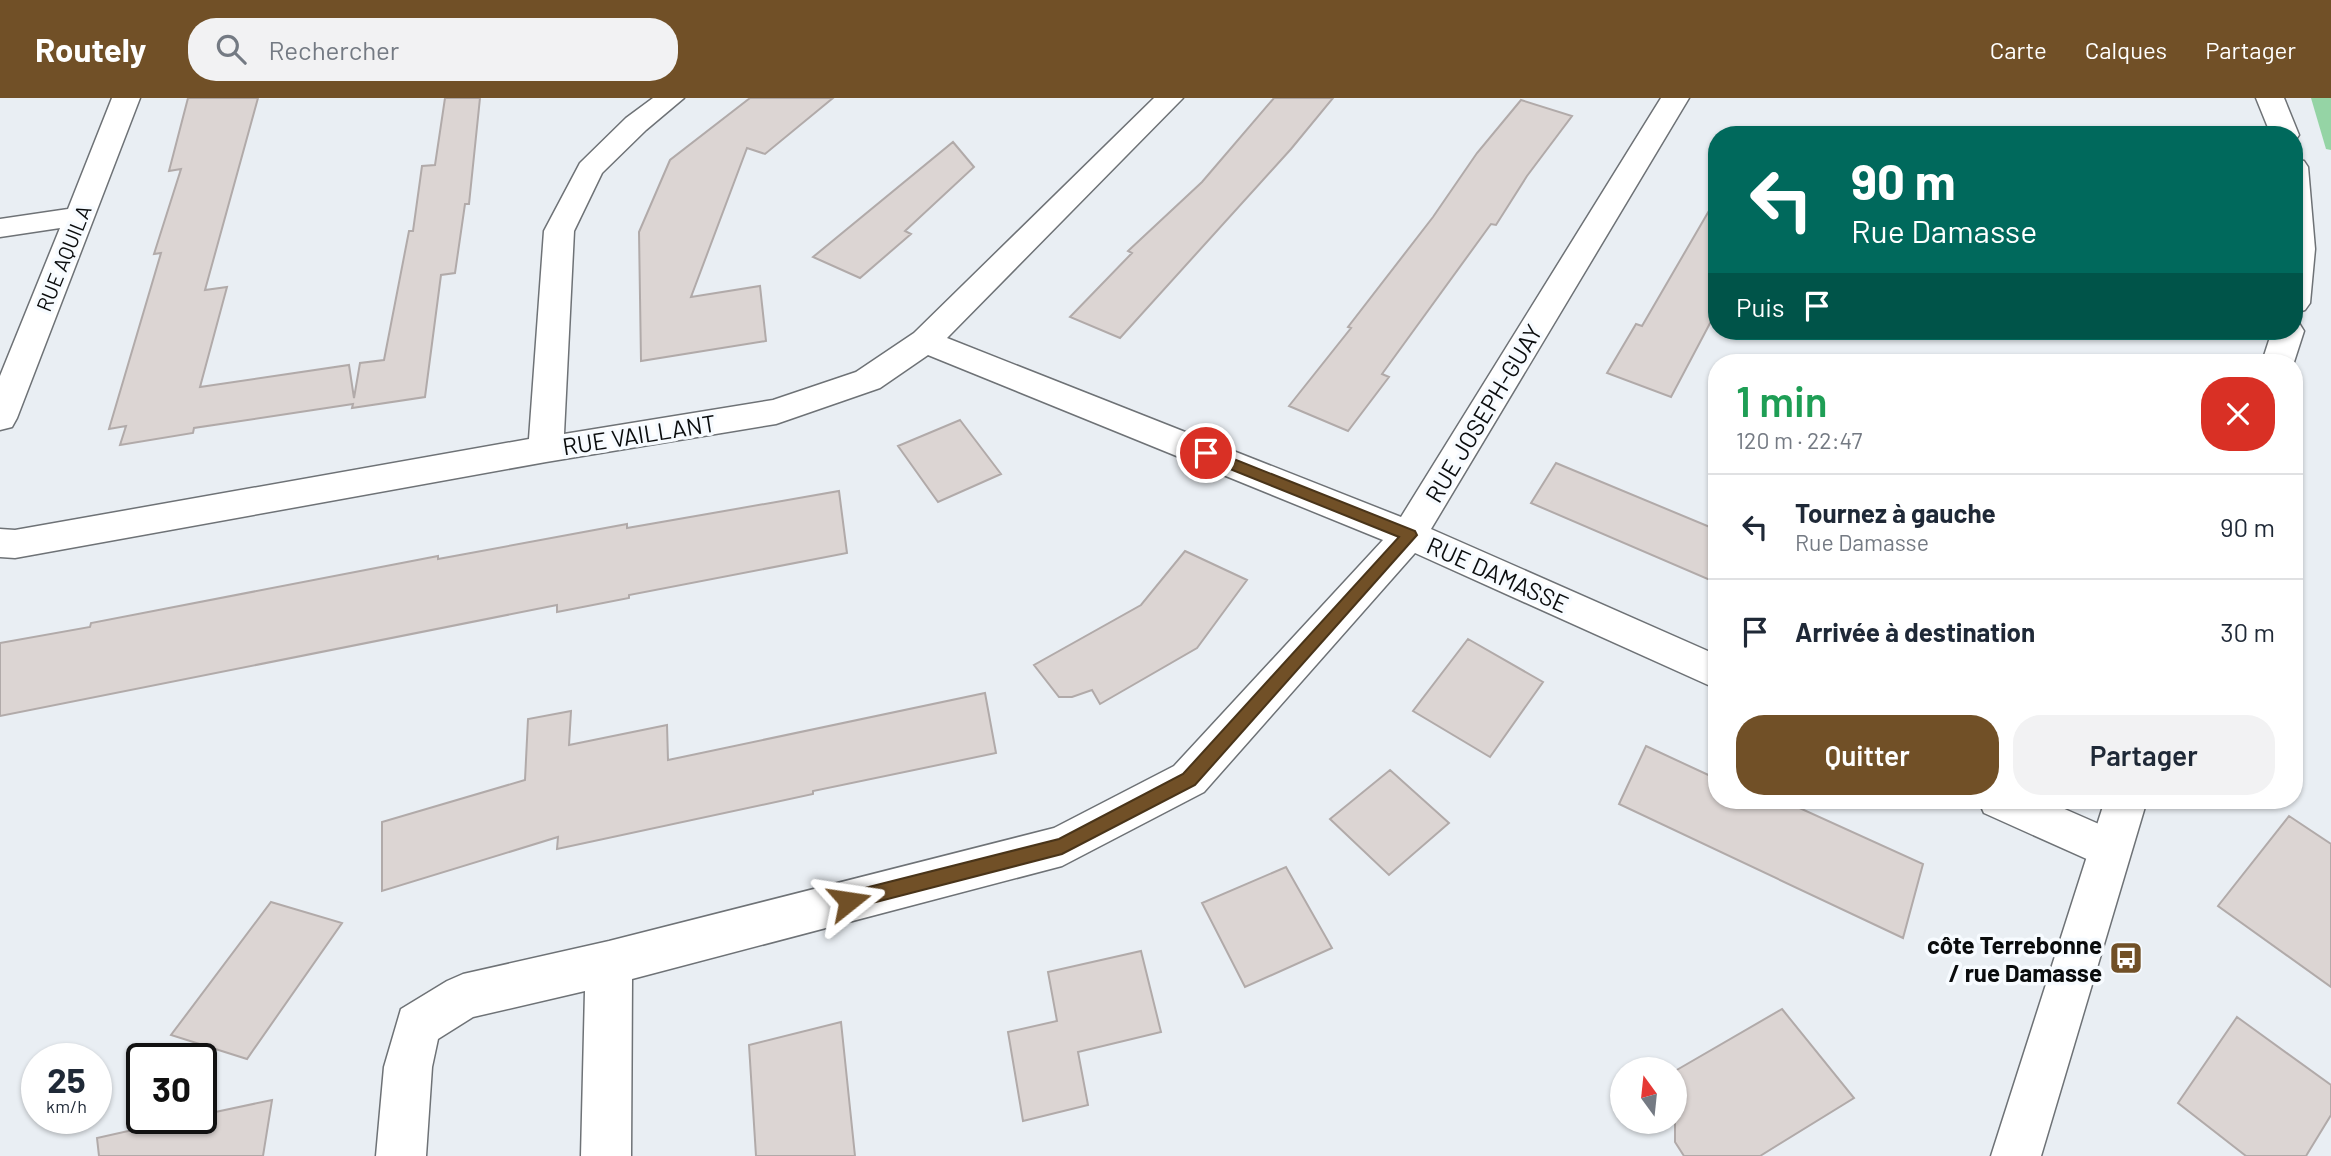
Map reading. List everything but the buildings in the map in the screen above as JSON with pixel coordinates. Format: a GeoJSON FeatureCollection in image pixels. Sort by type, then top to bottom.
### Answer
{"type":"FeatureCollection","features":[{"type":"Feature","properties":{"kind":"street","name":"RUE AQUILA"},"geometry":{"type":"LineString","coordinates":[[0,418],[126,98]]}},
{"type":"Feature","properties":{"kind":"street"},"geometry":{"type":"LineString","coordinates":[[546,449],[559,231],[590,169],[636,124],[670,98]]}},
{"type":"Feature","properties":{"kind":"street","name":"RUE VAILLANT"},"geometry":{"type":"LineString","coordinates":[[0,542],[15,544],[546,449],[776,412],[868,380],[925,341],[1169,98]]}},
{"type":"Feature","properties":{"kind":"street","name":"RUE JOSEPH-GUAY"},"geometry":{"type":"LineString","coordinates":[[401,1156],[408,1067],[418,1024],[463,997],[1062,846],[1189,779],[1409,535],[1675,98]]}},
{"type":"Feature","properties":{"kind":"street"},"geometry":{"type":"LineString","coordinates":[[2270,98],[2281,126]]}},
{"type":"Feature","properties":{"kind":"street"},"geometry":{"type":"LineString","coordinates":[[0,228],[80,216]]}},
{"type":"Feature","properties":{"kind":"street","name":"RUE DAMASSE"},"geometry":{"type":"LineString","coordinates":[[925,341],[1409,535],[1708,669]]}},
{"type":"Feature","properties":{"kind":"street"},"geometry":{"type":"LineString","coordinates":[[2019,809],[2109,849]]}},
{"type":"Feature","properties":{"kind":"street"},"geometry":{"type":"LineString","coordinates":[[2016,1156],[2123,809]]}},
{"type":"Feature","properties":{"kind":"street"},"geometry":{"type":"LineString","coordinates":[[606,1156],[609,962]]}},
{"type":"Feature","properties":{"kind":"green space"},"geometry":{"type":"Polygon","coordinates":[[[2311,98],[2331,98],[2331,150],[2326,149],[2311,98]]]}},
{"type":"Feature","properties":{"kind":"place","name":"côte Terrebonne / rue Damasse"},"geometry":{"type":"Point","coordinates":[2126,958]}},
{"type":"Feature","properties":{"kind":"route"},"geometry":{"type":"LineString","coordinates":[[849,901],[1062,846],[1189,779],[1409,535],[1206,453]]}}]}
